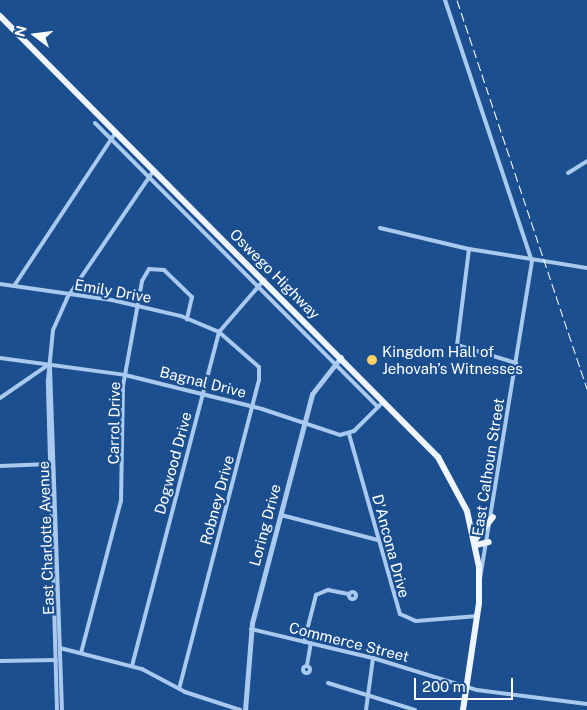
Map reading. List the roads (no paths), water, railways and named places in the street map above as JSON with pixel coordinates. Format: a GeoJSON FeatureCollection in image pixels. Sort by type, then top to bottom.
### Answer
{"type":"FeatureCollection","features":[{"type":"Feature","properties":{"kind":"main road","name":"Oswego Highway"},"geometry":{"type":"LineString","coordinates":[[0,16],[438,457],[471,524],[476,542],[480,579]]}},
{"type":"Feature","properties":{"kind":"main road"},"geometry":{"type":"LineString","coordinates":[[476,542],[493,517]]}},
{"type":"Feature","properties":{"kind":"main road"},"geometry":{"type":"LineString","coordinates":[[471,524],[487,528]]}},
{"type":"Feature","properties":{"kind":"main road"},"geometry":{"type":"LineString","coordinates":[[476,542],[489,542]]}},
{"type":"Feature","properties":{"kind":"main road","name":"East Calhoun Street"},"geometry":{"type":"LineString","coordinates":[[464,710],[478,616],[480,579]]}},
{"type":"Feature","properties":{"kind":"street","name":"East Calhoun Street"},"geometry":{"type":"LineString","coordinates":[[445,0],[532,261],[489,542],[480,579]]}},
{"type":"Feature","properties":{"kind":"street","name":"Oswego Highway"},"geometry":{"type":"LineString","coordinates":[[95,123],[378,407]]}},
{"type":"Feature","properties":{"kind":"street"},"geometry":{"type":"LineString","coordinates":[[14,286],[116,132]]}},
{"type":"Feature","properties":{"kind":"street"},"geometry":{"type":"LineString","coordinates":[[568,173],[587,161]]}},
{"type":"Feature","properties":{"kind":"street","name":"East Charlotte Avenue"},"geometry":{"type":"LineString","coordinates":[[57,710],[50,464],[50,365],[54,326],[69,294],[154,170]]}},
{"type":"Feature","properties":{"kind":"street"},"geometry":{"type":"LineString","coordinates":[[380,228],[469,249],[532,261],[587,268]]}},
{"type":"Feature","properties":{"kind":"street"},"geometry":{"type":"LineString","coordinates":[[469,249],[457,345],[516,363]]}},
{"type":"Feature","properties":{"kind":"street","name":"Carrol Drive"},"geometry":{"type":"LineString","coordinates":[[82,653],[123,491],[126,375],[143,275],[160,267],[192,297],[187,319]]}},
{"type":"Feature","properties":{"kind":"street","name":"Dogwood Drive"},"geometry":{"type":"LineString","coordinates":[[132,666],[219,332],[264,280]]}},
{"type":"Feature","properties":{"kind":"street","name":"Emily Drive"},"geometry":{"type":"LineString","coordinates":[[0,284],[139,306],[187,319],[219,332]]}},
{"type":"Feature","properties":{"kind":"street","name":"Robney Drive"},"geometry":{"type":"LineString","coordinates":[[179,689],[252,406],[259,367],[219,332]]}},
{"type":"Feature","properties":{"kind":"street","name":"Loring Drive"},"geometry":{"type":"LineString","coordinates":[[245,710],[251,629],[305,423],[315,387],[340,357]]}},
{"type":"Feature","properties":{"kind":"street","name":"Bagnal Drive"},"geometry":{"type":"LineString","coordinates":[[0,358],[126,375],[252,406],[305,423],[349,434]]}},
{"type":"Feature","properties":{"kind":"street"},"geometry":{"type":"LineString","coordinates":[[0,398],[50,365]]}},
{"type":"Feature","properties":{"kind":"street","name":"East Charlotte Avenue"},"geometry":{"type":"LineString","coordinates":[[50,365],[62,710]]}},
{"type":"Feature","properties":{"kind":"street"},"geometry":{"type":"LineString","coordinates":[[349,434],[384,401]]}},
{"type":"Feature","properties":{"kind":"street","name":"D'Ancona Drive"},"geometry":{"type":"LineString","coordinates":[[349,434],[378,540],[402,616],[420,621],[478,616]]}},
{"type":"Feature","properties":{"kind":"street"},"geometry":{"type":"LineString","coordinates":[[0,466],[50,464]]}},
{"type":"Feature","properties":{"kind":"street"},"geometry":{"type":"LineString","coordinates":[[281,515],[378,540]]}},
{"type":"Feature","properties":{"kind":"street"},"geometry":{"type":"LineString","coordinates":[[304,642],[316,595],[328,590],[349,594]]}},
{"type":"Feature","properties":{"kind":"street","name":"Commerce Street"},"geometry":{"type":"LineString","coordinates":[[251,629],[373,658],[467,687],[587,704]]}},
{"type":"Feature","properties":{"kind":"street"},"geometry":{"type":"LineString","coordinates":[[307,665],[311,643]]}},
{"type":"Feature","properties":{"kind":"street"},"geometry":{"type":"LineString","coordinates":[[60,648],[132,666],[179,689],[240,710]]}},
{"type":"Feature","properties":{"kind":"street"},"geometry":{"type":"LineString","coordinates":[[366,710],[373,658]]}},
{"type":"Feature","properties":{"kind":"street"},"geometry":{"type":"LineString","coordinates":[[0,661],[61,660]]}},
{"type":"Feature","properties":{"kind":"street"},"geometry":{"type":"LineString","coordinates":[[328,683],[415,710]]}},
{"type":"Feature","properties":{"kind":"railway"},"geometry":{"type":"LineString","coordinates":[[457,0],[587,389]]}},
{"type":"Feature","properties":{"kind":"place","name":"Kingdom Hall of Jehovah’s Witnesses"},"geometry":{"type":"Point","coordinates":[372,360]}}]}
